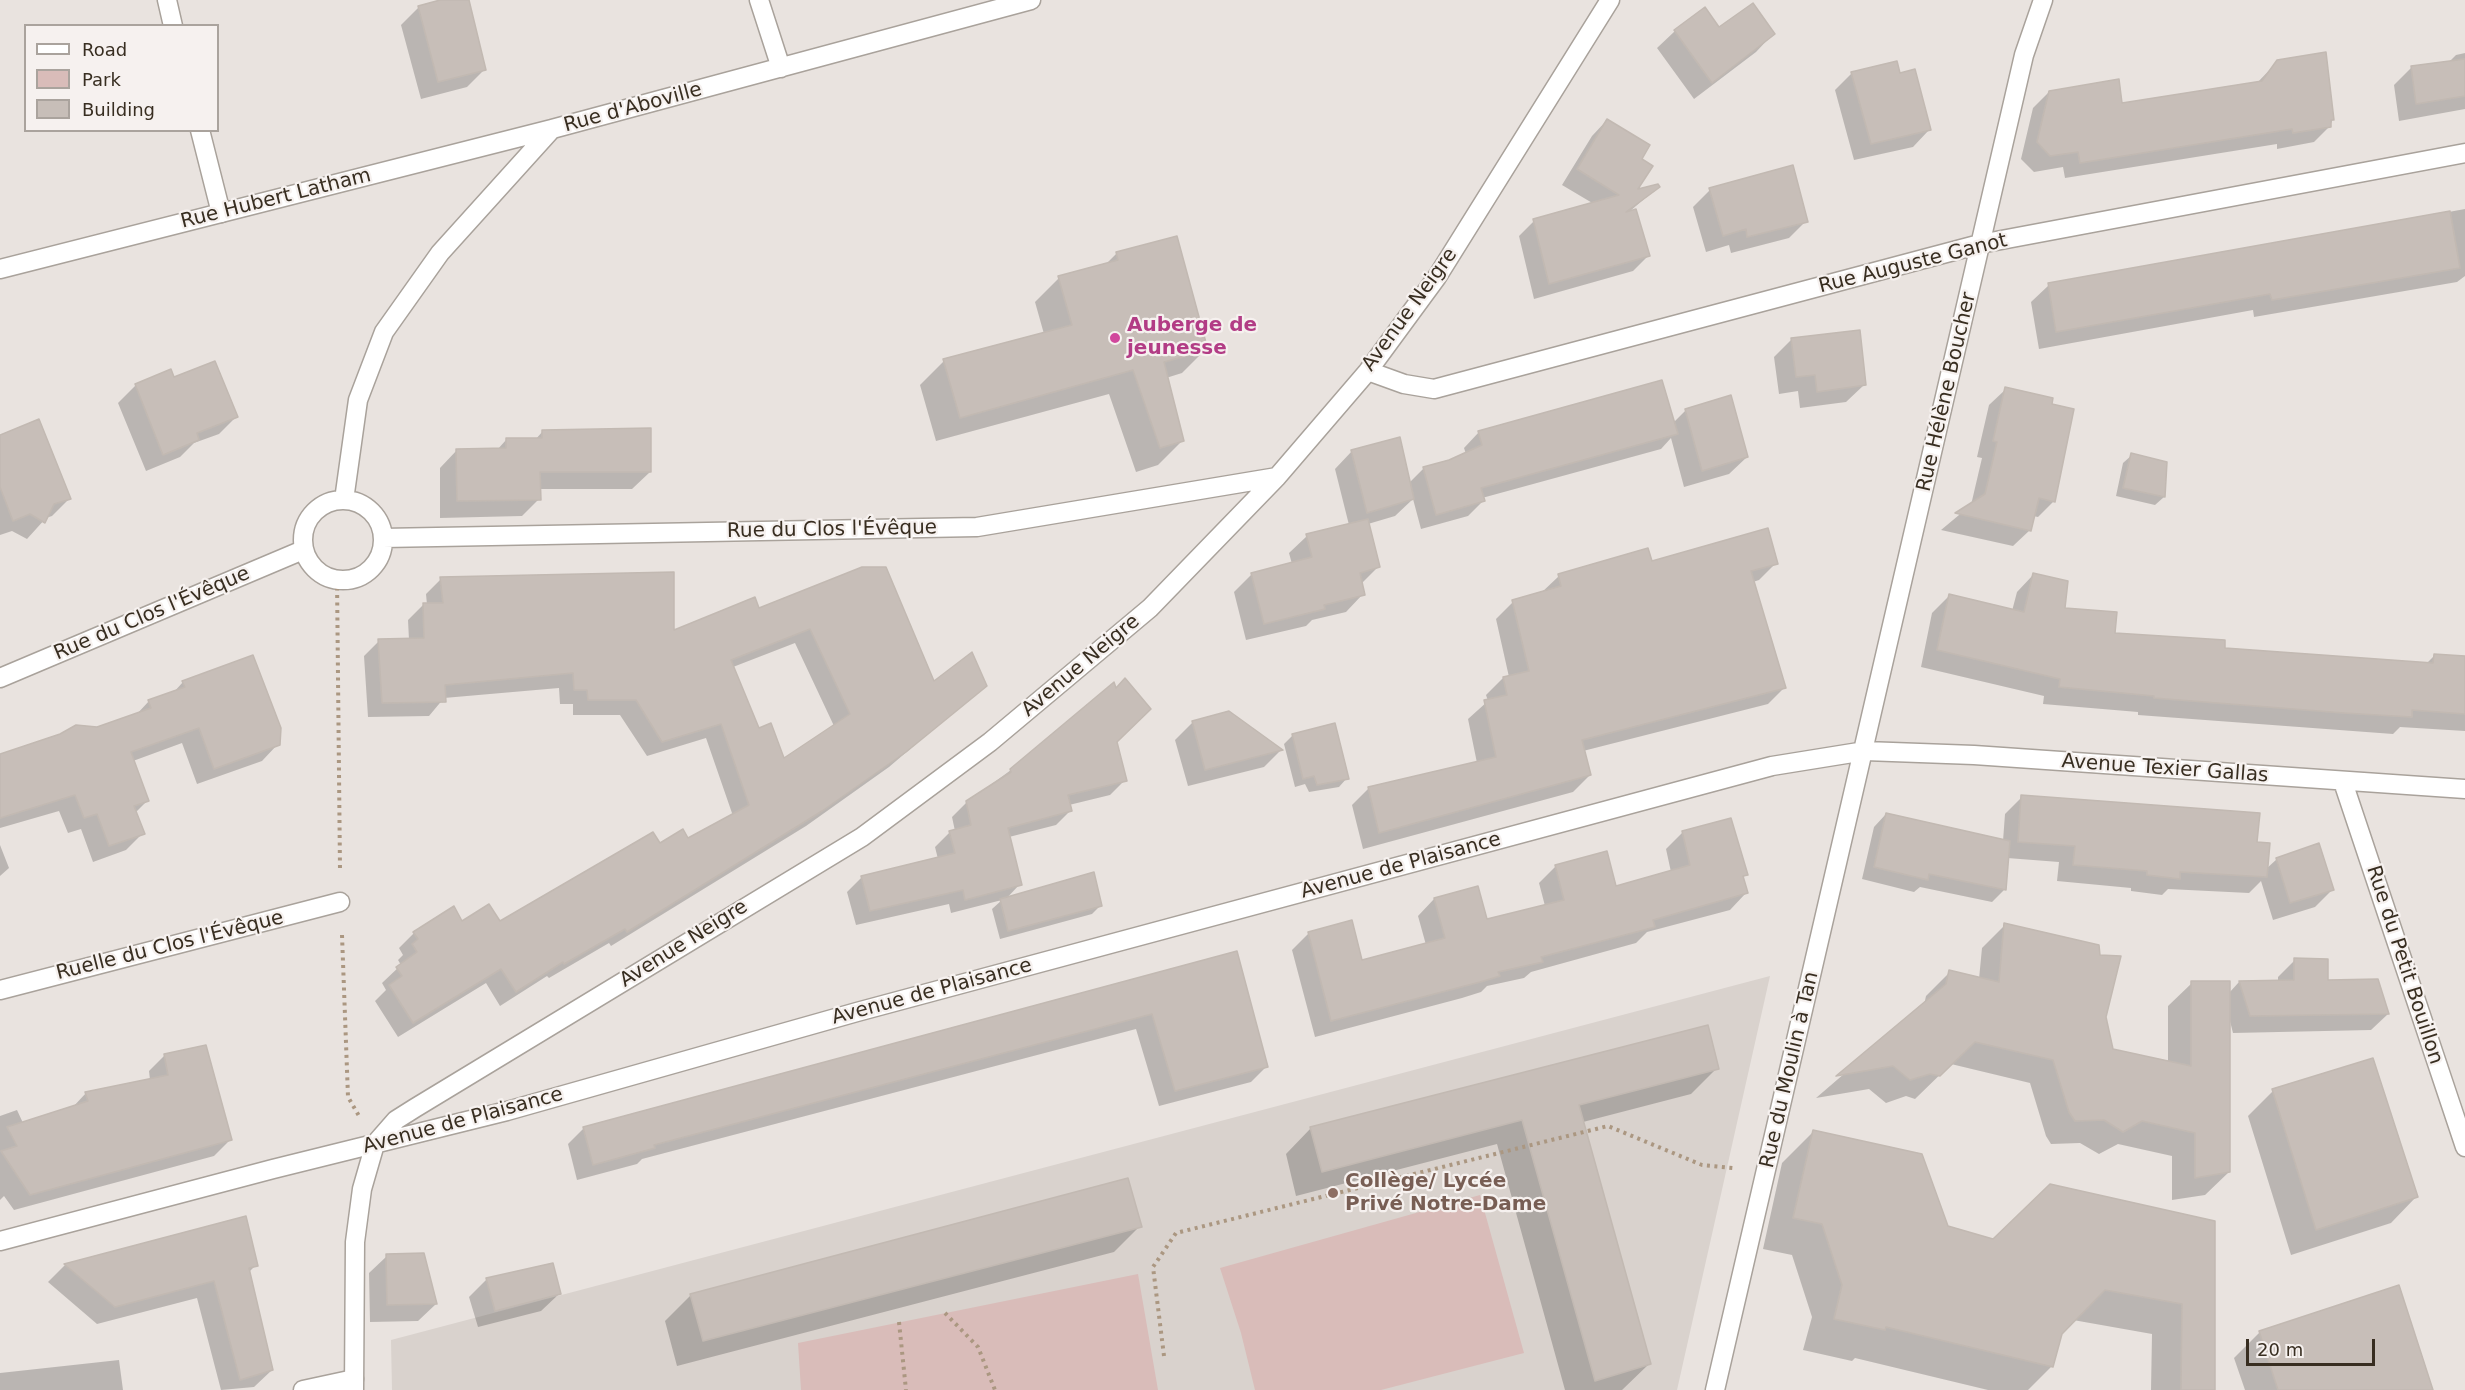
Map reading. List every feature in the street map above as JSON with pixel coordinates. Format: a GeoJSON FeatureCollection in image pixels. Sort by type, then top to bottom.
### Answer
{"type":"FeatureCollection","features":[{"type":"Feature","properties":{"kind":"street"},"geometry":{"type":"LineString","coordinates":[[167,0],[173,24]]}},
{"type":"Feature","properties":{"kind":"street"},"geometry":{"type":"LineString","coordinates":[[759,0],[781,68]]}},
{"type":"Feature","properties":{"kind":"street","name":"Rue d'Aboville"},"geometry":{"type":"LineString","coordinates":[[344,500],[358,400],[384,332],[440,253],[552,129],[1031,0]]}},
{"type":"Feature","properties":{"kind":"street","name":"Avenue Neigre"},"geometry":{"type":"LineString","coordinates":[[375,1144],[396,1120],[871,830],[990,742],[1150,608],[1276,477],[1368,371],[1437,277],[1610,0]]}},
{"type":"Feature","properties":{"kind":"street","name":"Rue Hélène Boucher"},"geometry":{"type":"LineString","coordinates":[[1865,751],[2024,55],[2043,0]]}},
{"type":"Feature","properties":{"kind":"street","name":"Rue Hubert Latham"},"geometry":{"type":"LineString","coordinates":[[0,269],[552,129]]}},
{"type":"Feature","properties":{"kind":"street"},"geometry":{"type":"LineString","coordinates":[[201,132],[221,213]]}},
{"type":"Feature","properties":{"kind":"street","name":"Rue Auguste Ganot"},"geometry":{"type":"LineString","coordinates":[[1368,371],[1404,384],[1434,389],[1980,244],[2465,153]]}},
{"type":"Feature","properties":{"kind":"street","name":"Rue du Clos l'Évêque"},"geometry":{"type":"LineString","coordinates":[[383,537],[977,527],[1276,477]]}},
{"type":"Feature","properties":{"kind":"street"},"geometry":{"type":"LineString","coordinates":[[332,501],[356,502],[375,515],[383,537],[382,549],[370,570],[360,576],[337,580],[316,570],[303,550],[305,525],[311,515],[332,501]]}},
{"type":"Feature","properties":{"kind":"street","name":"Rue du Clos l'Évêque"},"geometry":{"type":"LineString","coordinates":[[0,678],[303,550]]}},
{"type":"Feature","properties":{"kind":"street","name":"Avenue Texier Gallas"},"geometry":{"type":"LineString","coordinates":[[1865,751],[1974,755],[2465,789]]}},
{"type":"Feature","properties":{"kind":"street","name":"Avenue de Plaisance"},"geometry":{"type":"LineString","coordinates":[[0,1241],[507,1111],[857,1012],[1761,769],[1865,751]]}},
{"type":"Feature","properties":{"kind":"street","name":"Rue du Moulin à Tan"},"geometry":{"type":"LineString","coordinates":[[1715,1390],[1865,751]]}},
{"type":"Feature","properties":{"kind":"street","name":"Rue du Petit Bouillon"},"geometry":{"type":"LineString","coordinates":[[2343,782],[2465,1147]]}},
{"type":"Feature","properties":{"kind":"street","name":"Ruelle du Clos l'Évêque"},"geometry":{"type":"LineString","coordinates":[[0,990],[340,902]]}},
{"type":"Feature","properties":{"kind":"street"},"geometry":{"type":"LineString","coordinates":[[303,1390],[354,1385],[355,1242],[362,1189],[375,1144]]}},
{"type":"Feature","properties":{"kind":"path"},"geometry":{"type":"LineString","coordinates":[[337,580],[340,902],[348,1097],[375,1144]]}},
{"type":"Feature","properties":{"kind":"path"},"geometry":{"type":"LineString","coordinates":[[1164,1356],[1153,1267],[1176,1233],[1608,1126],[1702,1165],[1766,1173]]}},
{"type":"Feature","properties":{"kind":"path"},"geometry":{"type":"LineString","coordinates":[[945,1313],[978,1347],[995,1390]]}},
{"type":"Feature","properties":{"kind":"path"},"geometry":{"type":"LineString","coordinates":[[899,1322],[906,1390]]}},
{"type":"Feature","properties":{"kind":"shaded area","name":"Collège/ Lycée Privé Notre-Dame"},"geometry":{"type":"Polygon","coordinates":[[[1770,976],[1677,1390],[392,1390],[391,1340],[1770,976]]]}},
{"type":"Feature","properties":{"kind":"green space"},"geometry":{"type":"Polygon","coordinates":[[[1480,1195],[1524,1353],[1381,1390],[1255,1390],[1241,1333],[1220,1268],[1480,1195]]]}},
{"type":"Feature","properties":{"kind":"green space"},"geometry":{"type":"Polygon","coordinates":[[[1138,1274],[1158,1390],[801,1390],[798,1343],[1138,1274]]]}},
{"type":"Feature","properties":{"kind":"building"},"geometry":{"type":"Polygon","coordinates":[[[440,0],[469,0],[486,70],[438,82],[418,6],[440,0]]]}},
{"type":"Feature","properties":{"kind":"building"},"geometry":{"type":"Polygon","coordinates":[[[1753,3],[1775,34],[1712,83],[1674,30],[1705,7],[1719,27],[1753,3]]]}},
{"type":"Feature","properties":{"kind":"building"},"geometry":{"type":"Polygon","coordinates":[[[2326,52],[2334,120],[2331,120],[2331,127],[2293,133],[2292,129],[2080,163],[2078,152],[2050,156],[2037,142],[2049,91],[2119,79],[2122,103],[2262,81],[2277,60],[2326,52]]]}},
{"type":"Feature","properties":{"kind":"building"},"geometry":{"type":"Polygon","coordinates":[[[2465,59],[2465,96],[2416,104],[2411,66],[2465,59]]]}},
{"type":"Feature","properties":{"kind":"building"},"geometry":{"type":"Polygon","coordinates":[[[1897,61],[1900,73],[1915,69],[1931,130],[1871,144],[1851,72],[1897,61]]]}},
{"type":"Feature","properties":{"kind":"building"},"geometry":{"type":"Polygon","coordinates":[[[1607,119],[1650,145],[1642,159],[1653,166],[1638,189],[1658,184],[1660,187],[1626,212],[1636,209],[1650,256],[1549,284],[1533,219],[1619,195],[1577,169],[1607,119]]]}},
{"type":"Feature","properties":{"kind":"building"},"geometry":{"type":"Polygon","coordinates":[[[1793,165],[1808,222],[1747,237],[1746,229],[1723,236],[1709,188],[1793,165]]]}},
{"type":"Feature","properties":{"kind":"building"},"geometry":{"type":"Polygon","coordinates":[[[2450,211],[2460,268],[2272,300],[2270,294],[2056,332],[2048,283],[2450,211]]]}},
{"type":"Feature","properties":{"kind":"building","name":"Auberge de jeunesse"},"geometry":{"type":"Polygon","coordinates":[[[1177,236],[1208,350],[1164,362],[1184,441],[1160,448],[1133,370],[960,418],[943,359],[1072,325],[1058,276],[1118,260],[1116,252],[1177,236]]]}},
{"type":"Feature","properties":{"kind":"building"},"geometry":{"type":"Polygon","coordinates":[[[1860,330],[1866,385],[1817,392],[1815,375],[1796,377],[1791,338],[1860,330]]]}},
{"type":"Feature","properties":{"kind":"building"},"geometry":{"type":"Polygon","coordinates":[[[215,361],[238,417],[197,433],[199,440],[163,455],[135,384],[171,369],[174,377],[215,361]]]}},
{"type":"Feature","properties":{"kind":"building"},"geometry":{"type":"Polygon","coordinates":[[[1662,380],[1678,434],[1481,488],[1485,501],[1436,515],[1423,467],[1449,460],[1482,445],[1478,431],[1662,380]]]}},
{"type":"Feature","properties":{"kind":"building"},"geometry":{"type":"Polygon","coordinates":[[[2005,387],[2053,398],[2052,404],[2074,409],[2055,502],[2039,498],[2031,531],[1955,513],[1985,494],[1997,442],[1993,441],[2005,387]]]}},
{"type":"Feature","properties":{"kind":"building"},"geometry":{"type":"Polygon","coordinates":[[[1731,395],[1748,457],[1702,471],[1685,409],[1731,395]]]}},
{"type":"Feature","properties":{"kind":"building"},"geometry":{"type":"Polygon","coordinates":[[[39,419],[71,499],[54,504],[45,523],[30,514],[13,521],[0,487],[0,435],[39,419]]]}},
{"type":"Feature","properties":{"kind":"building"},"geometry":{"type":"Polygon","coordinates":[[[651,428],[651,472],[540,472],[541,500],[457,501],[456,449],[506,448],[506,438],[542,438],[542,430],[651,428]]]}},
{"type":"Feature","properties":{"kind":"building"},"geometry":{"type":"Polygon","coordinates":[[[1400,437],[1414,499],[1367,513],[1351,450],[1400,437]]]}},
{"type":"Feature","properties":{"kind":"building"},"geometry":{"type":"Polygon","coordinates":[[[2131,453],[2167,462],[2165,497],[2123,488],[2131,453]]]}},
{"type":"Feature","properties":{"kind":"building"},"geometry":{"type":"Polygon","coordinates":[[[1368,519],[1380,567],[1360,573],[1365,595],[1324,605],[1325,609],[1264,624],[1251,573],[1312,557],[1306,534],[1368,519]]]}},
{"type":"Feature","properties":{"kind":"building"},"geometry":{"type":"Polygon","coordinates":[[[1768,528],[1778,564],[1751,571],[1786,688],[1582,740],[1591,775],[1379,833],[1368,787],[1496,757],[1484,700],[1507,695],[1503,677],[1529,671],[1512,600],[1561,586],[1558,574],[1648,548],[1652,561],[1768,528]]]}},
{"type":"Feature","properties":{"kind":"building"},"geometry":{"type":"Polygon","coordinates":[[[862,567],[886,567],[934,681],[972,652],[987,686],[906,752],[822,811],[627,932],[625,929],[564,964],[563,962],[516,992],[501,969],[413,1023],[389,985],[402,976],[396,967],[417,952],[412,944],[418,939],[413,932],[454,906],[462,921],[489,904],[500,921],[653,832],[660,843],[683,829],[688,838],[749,805],[721,724],[662,742],[636,700],[588,700],[587,690],[574,690],[573,673],[445,685],[446,702],[382,703],[378,639],[424,638],[423,603],[443,603],[440,577],[674,572],[674,630],[755,597],[759,608],[862,567]],[[810,629],[731,660],[759,728],[771,723],[784,758],[850,714],[810,629]]]}},
{"type":"Feature","properties":{"kind":"building"},"geometry":{"type":"Polygon","coordinates":[[[2033,573],[2068,581],[2065,608],[2117,612],[2115,633],[2225,640],[2225,648],[2433,663],[2434,654],[2465,656],[2465,714],[2412,710],[2412,717],[2344,713],[2154,698],[2154,696],[2059,687],[2060,679],[1937,650],[1949,594],[2024,612],[2033,573]]]}},
{"type":"Feature","properties":{"kind":"building"},"geometry":{"type":"Polygon","coordinates":[[[253,655],[281,728],[280,745],[214,769],[199,728],[131,752],[149,801],[134,806],[145,834],[109,846],[97,814],[84,818],[75,795],[0,818],[0,754],[60,734],[76,725],[97,727],[151,708],[148,700],[185,687],[182,681],[253,655]]]}},
{"type":"Feature","properties":{"kind":"building"},"geometry":{"type":"Polygon","coordinates":[[[1125,678],[1151,709],[1117,742],[1127,781],[1068,795],[1072,811],[1008,828],[1022,885],[965,900],[963,890],[870,911],[861,876],[955,853],[949,831],[971,825],[966,801],[1011,772],[1010,769],[1114,682],[1116,688],[1125,678]]]}},
{"type":"Feature","properties":{"kind":"building"},"geometry":{"type":"Polygon","coordinates":[[[1229,711],[1283,750],[1205,770],[1192,721],[1229,711]]]}},
{"type":"Feature","properties":{"kind":"building"},"geometry":{"type":"Polygon","coordinates":[[[1335,723],[1349,779],[1317,785],[1314,776],[1303,779],[1292,734],[1335,723]]]}},
{"type":"Feature","properties":{"kind":"building"},"geometry":{"type":"Polygon","coordinates":[[[2021,795],[2260,813],[2257,842],[2270,843],[2267,877],[2180,872],[2180,879],[2147,875],[2147,871],[2073,865],[2075,846],[2018,842],[2021,795]]]}},
{"type":"Feature","properties":{"kind":"building"},"geometry":{"type":"Polygon","coordinates":[[[1886,813],[2010,841],[2006,890],[1929,874],[1928,880],[1874,867],[1886,813]]]}},
{"type":"Feature","properties":{"kind":"building"},"geometry":{"type":"Polygon","coordinates":[[[1731,818],[1748,875],[1743,876],[1748,893],[1653,920],[1655,927],[1541,957],[1543,962],[1498,972],[1500,976],[1331,1021],[1308,932],[1352,920],[1362,960],[1445,938],[1434,898],[1478,886],[1487,919],[1564,900],[1555,865],[1607,851],[1616,886],[1690,865],[1682,831],[1731,818]]]}},
{"type":"Feature","properties":{"kind":"building"},"geometry":{"type":"Polygon","coordinates":[[[2319,843],[2334,890],[2290,903],[2276,858],[2319,843]]]}},
{"type":"Feature","properties":{"kind":"building"},"geometry":{"type":"Polygon","coordinates":[[[1094,872],[1102,906],[1008,931],[1000,899],[1094,872]]]}},
{"type":"Feature","properties":{"kind":"building"},"geometry":{"type":"Polygon","coordinates":[[[2004,923],[2099,945],[2100,955],[2121,956],[2106,1017],[2113,1049],[2191,1066],[2191,981],[2230,981],[2230,1172],[2195,1178],[2195,1133],[2142,1121],[2123,1132],[2104,1120],[2075,1121],[2069,1112],[2053,1060],[1975,1042],[1940,1076],[1930,1074],[1910,1080],[1893,1066],[1836,1076],[1946,984],[1949,970],[1999,982],[2004,923]]]}},
{"type":"Feature","properties":{"kind":"building"},"geometry":{"type":"Polygon","coordinates":[[[1237,951],[1268,1067],[1175,1091],[1152,1014],[654,1145],[655,1148],[593,1165],[583,1127],[1237,951]]]}},
{"type":"Feature","properties":{"kind":"building"},"geometry":{"type":"Polygon","coordinates":[[[2294,958],[2328,959],[2328,980],[2378,979],[2389,1014],[2250,1016],[2239,981],[2294,980],[2294,958]]]}},
{"type":"Feature","properties":{"kind":"building"},"geometry":{"type":"Polygon","coordinates":[[[1708,1025],[1719,1069],[1579,1105],[1651,1364],[1595,1381],[1522,1120],[1322,1172],[1310,1127],[1708,1025]]]}},
{"type":"Feature","properties":{"kind":"building"},"geometry":{"type":"Polygon","coordinates":[[[206,1045],[232,1140],[30,1195],[1,1151],[17,1146],[7,1127],[88,1101],[85,1092],[168,1075],[164,1054],[206,1045]]]}},
{"type":"Feature","properties":{"kind":"building"},"geometry":{"type":"Polygon","coordinates":[[[2373,1058],[2418,1197],[2316,1230],[2272,1089],[2373,1058]]]}},
{"type":"Feature","properties":{"kind":"building"},"geometry":{"type":"Polygon","coordinates":[[[1813,1130],[1922,1154],[1948,1226],[1993,1239],[2050,1184],[2215,1221],[2215,1390],[2181,1390],[2182,1304],[2105,1290],[2062,1334],[2053,1367],[1886,1327],[1885,1330],[1834,1319],[1842,1285],[1822,1224],[1793,1218],[1813,1130]]]}},
{"type":"Feature","properties":{"kind":"building"},"geometry":{"type":"Polygon","coordinates":[[[1128,1178],[1142,1227],[703,1341],[690,1294],[1128,1178]]]}},
{"type":"Feature","properties":{"kind":"building"},"geometry":{"type":"Polygon","coordinates":[[[246,1216],[258,1266],[249,1268],[273,1370],[240,1380],[214,1281],[115,1307],[64,1264],[246,1216]]]}},
{"type":"Feature","properties":{"kind":"building"},"geometry":{"type":"Polygon","coordinates":[[[424,1253],[437,1304],[387,1305],[386,1254],[424,1253]]]}},
{"type":"Feature","properties":{"kind":"building"},"geometry":{"type":"Polygon","coordinates":[[[553,1263],[561,1294],[495,1311],[486,1278],[553,1263]]]}},
{"type":"Feature","properties":{"kind":"building"},"geometry":{"type":"Polygon","coordinates":[[[2399,1285],[2433,1390],[2278,1390],[2259,1331],[2399,1285]]]}},
{"type":"Feature","properties":{"kind":"place","name":"Auberge de jeunesse"},"geometry":{"type":"Point","coordinates":[1115,338]}},
{"type":"Feature","properties":{"kind":"place","name":"Collège/ Lycée Privé Notre-Dame"},"geometry":{"type":"Point","coordinates":[1333,1193]}}]}
